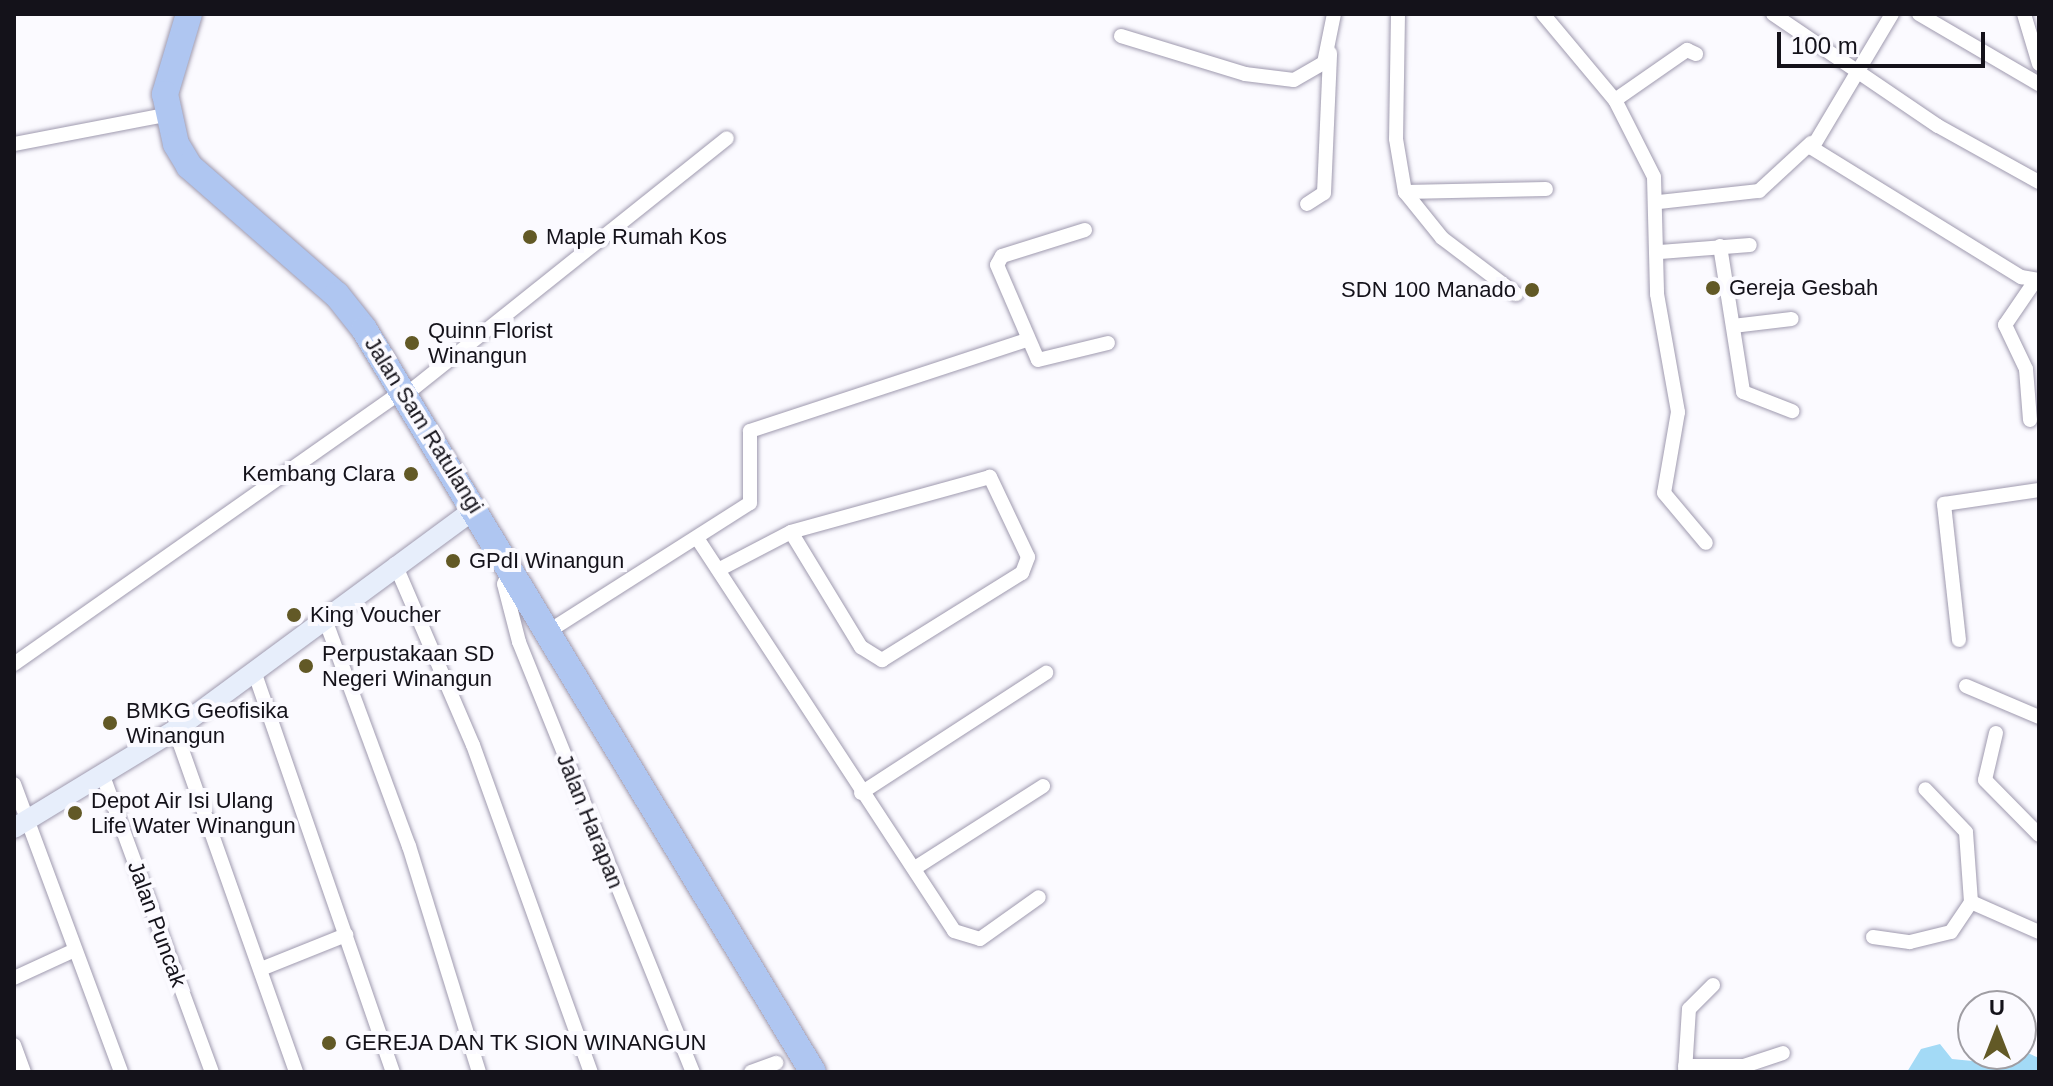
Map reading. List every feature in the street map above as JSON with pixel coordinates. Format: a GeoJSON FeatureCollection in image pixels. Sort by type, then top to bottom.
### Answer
{"type":"FeatureCollection","features":[{"type":"Feature","properties":{"kind":"highway","name":"Jalan Sam Ratulangi"},"geometry":{"type":"LineString","coordinates":[[189,14],[168,67],[165,115],[189,166],[337,295],[476,508],[813,1072]]}},
{"type":"Feature","properties":{"kind":"street"},"geometry":{"type":"LineString","coordinates":[[1307,204],[1324,193],[1334,14]]}},
{"type":"Feature","properties":{"kind":"street"},"geometry":{"type":"LineString","coordinates":[[1398,14],[1396,139],[1405,192],[1442,238],[1516,294]]}},
{"type":"Feature","properties":{"kind":"street"},"geometry":{"type":"LineString","coordinates":[[1543,14],[1615,100],[1654,177],[1659,202],[1657,294],[1678,412],[1664,493],[1706,543]]}},
{"type":"Feature","properties":{"kind":"street"},"geometry":{"type":"LineString","coordinates":[[1773,14],[1854,71],[2039,182]]}},
{"type":"Feature","properties":{"kind":"street"},"geometry":{"type":"LineString","coordinates":[[1659,202],[1759,191],[1811,143],[1892,14]]}},
{"type":"Feature","properties":{"kind":"street"},"geometry":{"type":"LineString","coordinates":[[1919,14],[2039,84]]}},
{"type":"Feature","properties":{"kind":"street"},"geometry":{"type":"LineString","coordinates":[[2024,14],[2039,64]]}},
{"type":"Feature","properties":{"kind":"street"},"geometry":{"type":"LineString","coordinates":[[1121,36],[1280,81],[1313,74],[1330,52]]}},
{"type":"Feature","properties":{"kind":"street"},"geometry":{"type":"LineString","coordinates":[[1615,100],[1687,50],[1696,54]]}},
{"type":"Feature","properties":{"kind":"street"},"geometry":{"type":"LineString","coordinates":[[14,144],[165,115]]}},
{"type":"Feature","properties":{"kind":"street"},"geometry":{"type":"LineString","coordinates":[[14,664],[402,394],[727,138]]}},
{"type":"Feature","properties":{"kind":"street"},"geometry":{"type":"LineString","coordinates":[[1811,143],[1922,218],[2037,281],[2005,325],[2026,369],[2030,420]]}},
{"type":"Feature","properties":{"kind":"street"},"geometry":{"type":"LineString","coordinates":[[1405,192],[1546,189]]}},
{"type":"Feature","properties":{"kind":"street"},"geometry":{"type":"LineString","coordinates":[[1085,230],[998,258],[1034,357],[1047,361],[1108,343]]}},
{"type":"Feature","properties":{"kind":"street"},"geometry":{"type":"LineString","coordinates":[[1660,252],[1750,245]]}},
{"type":"Feature","properties":{"kind":"street"},"geometry":{"type":"LineString","coordinates":[[1720,246],[1743,392],[1792,411]]}},
{"type":"Feature","properties":{"kind":"street"},"geometry":{"type":"LineString","coordinates":[[1733,326],[1792,319]]}},
{"type":"Feature","properties":{"kind":"street"},"geometry":{"type":"LineString","coordinates":[[549,631],[699,541],[750,503],[745,443],[750,431],[1026,340]]}},
{"type":"Feature","properties":{"kind":"street"},"geometry":{"type":"LineString","coordinates":[[720,569],[791,532],[990,477],[1028,557],[1022,573],[882,660],[861,647],[791,532]]}},
{"type":"Feature","properties":{"kind":"street"},"geometry":{"type":"LineString","coordinates":[[1959,640],[1944,504],[2039,490]]}},
{"type":"Feature","properties":{"kind":"street"},"geometry":{"type":"LineString","coordinates":[[21,824],[175,730],[326,622],[395,564],[476,508]]}},
{"type":"Feature","properties":{"kind":"street"},"geometry":{"type":"LineString","coordinates":[[699,541],[720,569],[861,793],[967,940],[984,938],[1039,897]]}},
{"type":"Feature","properties":{"kind":"street"},"geometry":{"type":"LineString","coordinates":[[395,564],[473,745],[591,1072]]}},
{"type":"Feature","properties":{"kind":"street","name":"Jalan Harapan"},"geometry":{"type":"LineString","coordinates":[[511,568],[504,584],[519,642],[693,1072]]}},
{"type":"Feature","properties":{"kind":"street"},"geometry":{"type":"LineString","coordinates":[[326,622],[409,846],[479,1072]]}},
{"type":"Feature","properties":{"kind":"street"},"geometry":{"type":"LineString","coordinates":[[861,793],[1046,673]]}},
{"type":"Feature","properties":{"kind":"street"},"geometry":{"type":"LineString","coordinates":[[255,674],[393,1072]]}},
{"type":"Feature","properties":{"kind":"street"},"geometry":{"type":"LineString","coordinates":[[1966,686],[2039,717]]}},
{"type":"Feature","properties":{"kind":"street"},"geometry":{"type":"LineString","coordinates":[[175,730],[296,1072]]}},
{"type":"Feature","properties":{"kind":"street"},"geometry":{"type":"LineString","coordinates":[[1996,733],[1985,780],[2039,835]]}},
{"type":"Feature","properties":{"kind":"street","name":"Jalan Puncak"},"geometry":{"type":"LineString","coordinates":[[103,776],[212,1072]]}},
{"type":"Feature","properties":{"kind":"street"},"geometry":{"type":"LineString","coordinates":[[14,784],[21,824],[75,950],[121,1072]]}},
{"type":"Feature","properties":{"kind":"street"},"geometry":{"type":"LineString","coordinates":[[915,868],[1043,786]]}},
{"type":"Feature","properties":{"kind":"street"},"geometry":{"type":"LineString","coordinates":[[1873,937],[1910,942],[1951,932],[1971,902],[1966,832],[1925,789]]}},
{"type":"Feature","properties":{"kind":"street"},"geometry":{"type":"LineString","coordinates":[[1971,902],[2039,932]]}},
{"type":"Feature","properties":{"kind":"street"},"geometry":{"type":"LineString","coordinates":[[261,969],[346,935]]}},
{"type":"Feature","properties":{"kind":"street"},"geometry":{"type":"LineString","coordinates":[[14,978],[75,950]]}},
{"type":"Feature","properties":{"kind":"street"},"geometry":{"type":"LineString","coordinates":[[1713,985],[1689,1009],[1685,1069],[1744,1066],[1783,1053]]}},
{"type":"Feature","properties":{"kind":"street"},"geometry":{"type":"LineString","coordinates":[[14,1045],[24,1072]]}},
{"type":"Feature","properties":{"kind":"street"},"geometry":{"type":"LineString","coordinates":[[751,1072],[776,1063]]}},
{"type":"Feature","properties":{"kind":"water"},"geometry":{"type":"Polygon","coordinates":[[[1940,1044],[1952,1059],[1957,1059],[1957,1070],[2037,1070],[2037,1057],[2039,1072],[1907,1072],[1921,1049],[1940,1044]]]}},
{"type":"Feature","properties":{"kind":"place","name":"Maple Rumah Kos"},"geometry":{"type":"Point","coordinates":[530,237]}},
{"type":"Feature","properties":{"kind":"place","name":"Gereja Gesbah"},"geometry":{"type":"Point","coordinates":[1713,288]}},
{"type":"Feature","properties":{"kind":"place","name":"SDN 100 Manado"},"geometry":{"type":"Point","coordinates":[1532,290]}},
{"type":"Feature","properties":{"kind":"place","name":"Quinn Florist Winangun"},"geometry":{"type":"Point","coordinates":[412,343]}},
{"type":"Feature","properties":{"kind":"place","name":"Kembang Clara"},"geometry":{"type":"Point","coordinates":[411,474]}},
{"type":"Feature","properties":{"kind":"place","name":"GPdI Winangun"},"geometry":{"type":"Point","coordinates":[453,561]}},
{"type":"Feature","properties":{"kind":"place","name":"King Voucher"},"geometry":{"type":"Point","coordinates":[294,615]}},
{"type":"Feature","properties":{"kind":"place","name":"Perpustakaan SD Negeri Winangun"},"geometry":{"type":"Point","coordinates":[306,666]}},
{"type":"Feature","properties":{"kind":"place","name":"BMKG Geofisika Winangun"},"geometry":{"type":"Point","coordinates":[110,723]}},
{"type":"Feature","properties":{"kind":"place","name":"Depot Air Isi Ulang Life Water Winangun"},"geometry":{"type":"Point","coordinates":[75,813]}},
{"type":"Feature","properties":{"kind":"place","name":"GEREJA DAN TK SION WINANGUN"},"geometry":{"type":"Point","coordinates":[329,1043]}}]}
